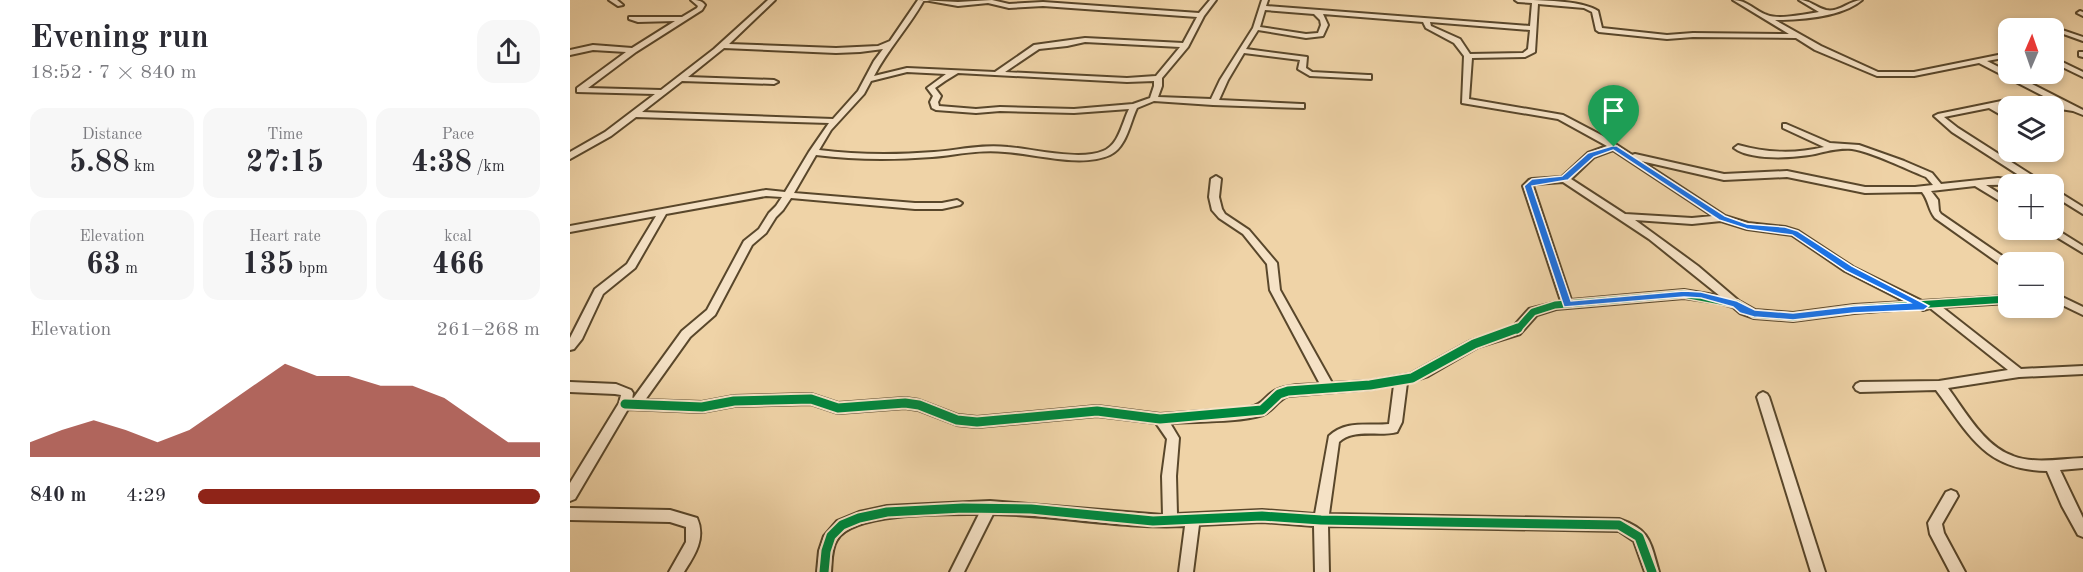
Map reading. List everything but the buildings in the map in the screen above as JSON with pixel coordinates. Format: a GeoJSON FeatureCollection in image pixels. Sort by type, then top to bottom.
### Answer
{"type":"FeatureCollection","features":[{"type":"Feature","properties":{"kind":"street"},"geometry":{"type":"LineString","coordinates":[[612,0],[620,5]]}},
{"type":"Feature","properties":{"kind":"street"},"geometry":{"type":"LineString","coordinates":[[570,98],[633,50],[700,9],[702,5],[694,0]]}},
{"type":"Feature","properties":{"kind":"street"},"geometry":{"type":"LineString","coordinates":[[570,156],[604,138],[722,46],[772,0]]}},
{"type":"Feature","properties":{"kind":"street"},"geometry":{"type":"LineString","coordinates":[[570,495],[630,405],[686,334],[711,312],[748,243],[763,231],[834,121],[861,92],[921,0]]}},
{"type":"Feature","properties":{"kind":"street"},"geometry":{"type":"LineString","coordinates":[[927,0],[951,3],[988,1],[1009,6],[1043,4],[1201,15]]}},
{"type":"Feature","properties":{"kind":"street"},"geometry":{"type":"LineString","coordinates":[[1153,99],[1158,86],[1158,78],[1185,45],[1201,15],[1213,0]]}},
{"type":"Feature","properties":{"kind":"street"},"geometry":{"type":"LineString","coordinates":[[1518,0],[1586,6],[1595,11],[1599,30],[1661,37],[1797,36]]}},
{"type":"Feature","properties":{"kind":"street"},"geometry":{"type":"LineString","coordinates":[[1736,0],[1797,36],[1868,72],[1886,76],[1914,74],[1998,57]]}},
{"type":"Feature","properties":{"kind":"street"},"geometry":{"type":"LineString","coordinates":[[1802,0],[1825,12]]}},
{"type":"Feature","properties":{"kind":"street"},"geometry":{"type":"LineString","coordinates":[[1769,18],[1795,18],[1845,9],[1859,0]]}},
{"type":"Feature","properties":{"kind":"street"},"geometry":{"type":"LineString","coordinates":[[1468,56],[1525,55],[1532,50],[1535,2]]}},
{"type":"Feature","properties":{"kind":"street"},"geometry":{"type":"LineString","coordinates":[[1213,103],[1224,80],[1256,28],[1263,4],[1316,12],[1533,28]]}},
{"type":"Feature","properties":{"kind":"street"},"geometry":{"type":"LineString","coordinates":[[1256,28],[1306,36],[1321,35],[1326,24],[1325,19],[1316,12]]}},
{"type":"Feature","properties":{"kind":"street"},"geometry":{"type":"LineString","coordinates":[[631,18],[638,20],[683,19]]}},
{"type":"Feature","properties":{"kind":"street"},"geometry":{"type":"LineString","coordinates":[[1426,20],[1428,27],[1457,40],[1468,56],[1465,100],[1551,114],[1614,147],[1722,218],[1747,226],[1795,233],[1856,272],[1929,306],[2019,373]]}},
{"type":"Feature","properties":{"kind":"street"},"geometry":{"type":"LineString","coordinates":[[2064,32],[2083,39]]}},
{"type":"Feature","properties":{"kind":"street"},"geometry":{"type":"LineString","coordinates":[[997,74],[1037,47],[1085,40],[1164,46],[1185,45]]}},
{"type":"Feature","properties":{"kind":"street"},"geometry":{"type":"LineString","coordinates":[[722,46],[850,51],[872,50],[890,45]]}},
{"type":"Feature","properties":{"kind":"street"},"geometry":{"type":"LineString","coordinates":[[572,50],[633,50]]}},
{"type":"Feature","properties":{"kind":"street"},"geometry":{"type":"LineString","coordinates":[[1242,51],[1304,59],[1302,69],[1310,74],[1368,77]]}},
{"type":"Feature","properties":{"kind":"street"},"geometry":{"type":"LineString","coordinates":[[1981,61],[2073,109]]}},
{"type":"Feature","properties":{"kind":"street"},"geometry":{"type":"LineString","coordinates":[[2064,65],[2083,75]]}},
{"type":"Feature","properties":{"kind":"street"},"geometry":{"type":"LineString","coordinates":[[867,80],[907,70],[1127,80],[1158,78]]}},
{"type":"Feature","properties":{"kind":"street"},"geometry":{"type":"LineString","coordinates":[[957,71],[931,88],[938,96],[934,102],[936,108],[976,111],[1000,108],[1074,111],[1134,106],[1153,99],[1301,106]]}},
{"type":"Feature","properties":{"kind":"street"},"geometry":{"type":"LineString","coordinates":[[679,79],[774,82]]}},
{"type":"Feature","properties":{"kind":"street"},"geometry":{"type":"LineString","coordinates":[[580,90],[662,92]]}},
{"type":"Feature","properties":{"kind":"street"},"geometry":{"type":"LineString","coordinates":[[2023,174],[1955,130],[1938,116],[2021,100],[2083,112]]}},
{"type":"Feature","properties":{"kind":"street"},"geometry":{"type":"LineString","coordinates":[[813,152],[856,157],[1003,149],[1081,156],[1106,153],[1114,148],[1134,106]]}},
{"type":"Feature","properties":{"kind":"street"},"geometry":{"type":"LineString","coordinates":[[1992,106],[1998,110]]}},
{"type":"Feature","properties":{"kind":"street"},"geometry":{"type":"LineString","coordinates":[[633,114],[834,121]]}},
{"type":"Feature","properties":{"kind":"street"},"geometry":{"type":"LineString","coordinates":[[1786,126],[1834,146]]}},
{"type":"Feature","properties":{"kind":"street"},"geometry":{"type":"LineString","coordinates":[[1738,148],[1747,153],[1758,154],[1815,150],[1834,146],[1856,147],[1929,175],[1938,186]]}},
{"type":"Feature","properties":{"kind":"street"},"geometry":{"type":"LineString","coordinates":[[1567,304],[1528,186],[1532,182],[1565,179],[1591,155],[1614,147]]}},
{"type":"Feature","properties":{"kind":"street"},"geometry":{"type":"LineString","coordinates":[[1627,155],[1724,177],[1787,174],[1865,190],[1923,189],[1998,182]]}},
{"type":"Feature","properties":{"kind":"street"},"geometry":{"type":"LineString","coordinates":[[1216,179],[1214,197],[1217,210],[1246,232],[1272,263],[1275,290],[1328,387]]}},
{"type":"Feature","properties":{"kind":"street"},"geometry":{"type":"LineString","coordinates":[[1565,179],[1624,217],[1713,283],[1744,310],[1754,314],[1793,317],[1854,309],[1998,300]]}},
{"type":"Feature","properties":{"kind":"street"},"geometry":{"type":"LineString","coordinates":[[1975,183],[1998,197]]}},
{"type":"Feature","properties":{"kind":"street"},"geometry":{"type":"LineString","coordinates":[[1923,189],[1933,200],[1934,211],[1938,216],[1998,258]]}},
{"type":"Feature","properties":{"kind":"street"},"geometry":{"type":"LineString","coordinates":[[570,229],[741,196],[788,193],[915,206],[942,206],[957,203]]}},
{"type":"Feature","properties":{"kind":"street"},"geometry":{"type":"LineString","coordinates":[[2064,199],[2083,211]]}},
{"type":"Feature","properties":{"kind":"street"},"geometry":{"type":"LineString","coordinates":[[570,346],[578,336],[599,292],[632,266],[663,212]]}},
{"type":"Feature","properties":{"kind":"street"},"geometry":{"type":"LineString","coordinates":[[1624,217],[1692,220],[1722,218]]}},
{"type":"Feature","properties":{"kind":"street"},"geometry":{"type":"LineString","coordinates":[[2064,238],[2083,250]]}},
{"type":"Feature","properties":{"kind":"street"},"geometry":{"type":"LineString","coordinates":[[630,405],[702,407],[734,401],[811,399],[838,408],[905,403],[919,405],[957,420],[977,422],[1097,411],[1160,419],[1247,413],[1262,410],[1279,394],[1288,391],[1370,385],[1401,380],[1424,373],[1474,344],[1516,331],[1533,312],[1543,308],[1684,294],[1701,295],[1737,304]]}},
{"type":"Feature","properties":{"kind":"street"},"geometry":{"type":"LineString","coordinates":[[2064,302],[2083,311]]}},
{"type":"Feature","properties":{"kind":"street"},"geometry":{"type":"LineString","coordinates":[[1860,387],[1939,385],[2019,373],[2083,370]]}},
{"type":"Feature","properties":{"kind":"street"},"geometry":{"type":"LineString","coordinates":[[1322,572],[1321,520],[1333,440],[1339,432],[1352,429],[1393,428],[1396,422],[1401,380]]}},
{"type":"Feature","properties":{"kind":"street"},"geometry":{"type":"LineString","coordinates":[[1939,385],[1995,453],[2010,460],[2051,465],[2083,463]]}},
{"type":"Feature","properties":{"kind":"street"},"geometry":{"type":"LineString","coordinates":[[570,387],[616,389],[627,393],[630,405]]}},
{"type":"Feature","properties":{"kind":"street"},"geometry":{"type":"LineString","coordinates":[[1763,397],[1818,572]]}},
{"type":"Feature","properties":{"kind":"street"},"geometry":{"type":"LineString","coordinates":[[1160,419],[1173,438],[1169,476],[1170,520]]}},
{"type":"Feature","properties":{"kind":"street"},"geometry":{"type":"LineString","coordinates":[[2051,465],[2083,531]]}},
{"type":"Feature","properties":{"kind":"street"},"geometry":{"type":"LineString","coordinates":[[1951,496],[1935,523],[1937,534],[1958,572]]}},
{"type":"Feature","properties":{"kind":"street"},"geometry":{"type":"LineString","coordinates":[[824,572],[826,551],[831,536],[842,525],[859,518],[887,512],[990,507],[1153,521],[1262,516],[1321,520],[1619,525],[1632,529],[1640,535],[1652,572]]}},
{"type":"Feature","properties":{"kind":"street"},"geometry":{"type":"LineString","coordinates":[[957,572],[990,507]]}},
{"type":"Feature","properties":{"kind":"street"},"geometry":{"type":"LineString","coordinates":[[570,514],[670,516],[692,522],[695,529],[694,541],[676,572]]}},
{"type":"Feature","properties":{"kind":"street"},"geometry":{"type":"LineString","coordinates":[[1186,572],[1192,519]]}},
{"type":"Feature","properties":{"kind":"cycle path"},"geometry":{"type":"LineString","coordinates":[[625,404],[702,407],[734,401],[811,399],[838,408],[905,403],[919,405],[957,420],[977,422],[1097,411],[1160,419],[1247,413],[1262,410],[1279,394],[1288,391],[1370,385],[1412,378],[1474,344],[1516,331],[1533,312],[1555,305],[1684,294],[1737,304],[1754,314],[1793,317],[1854,309],[1998,300]]}},
{"type":"Feature","properties":{"kind":"cycle path"},"geometry":{"type":"LineString","coordinates":[[824,572],[826,551],[831,536],[842,525],[859,518],[887,512],[963,508],[1031,509],[1153,521],[1262,516],[1321,520],[1619,525],[1634,532],[1643,542],[1652,572]]}},
{"type":"Feature","properties":{"kind":"route"},"geometry":{"type":"LineString","coordinates":[[1614,147],[1675,185],[1713,214],[1747,226],[1795,233],[1849,269],[1924,306],[1854,309],[1793,317],[1754,314],[1737,304],[1701,295],[1684,294],[1567,304],[1528,183],[1565,179],[1591,155],[1614,147]]}}]}
